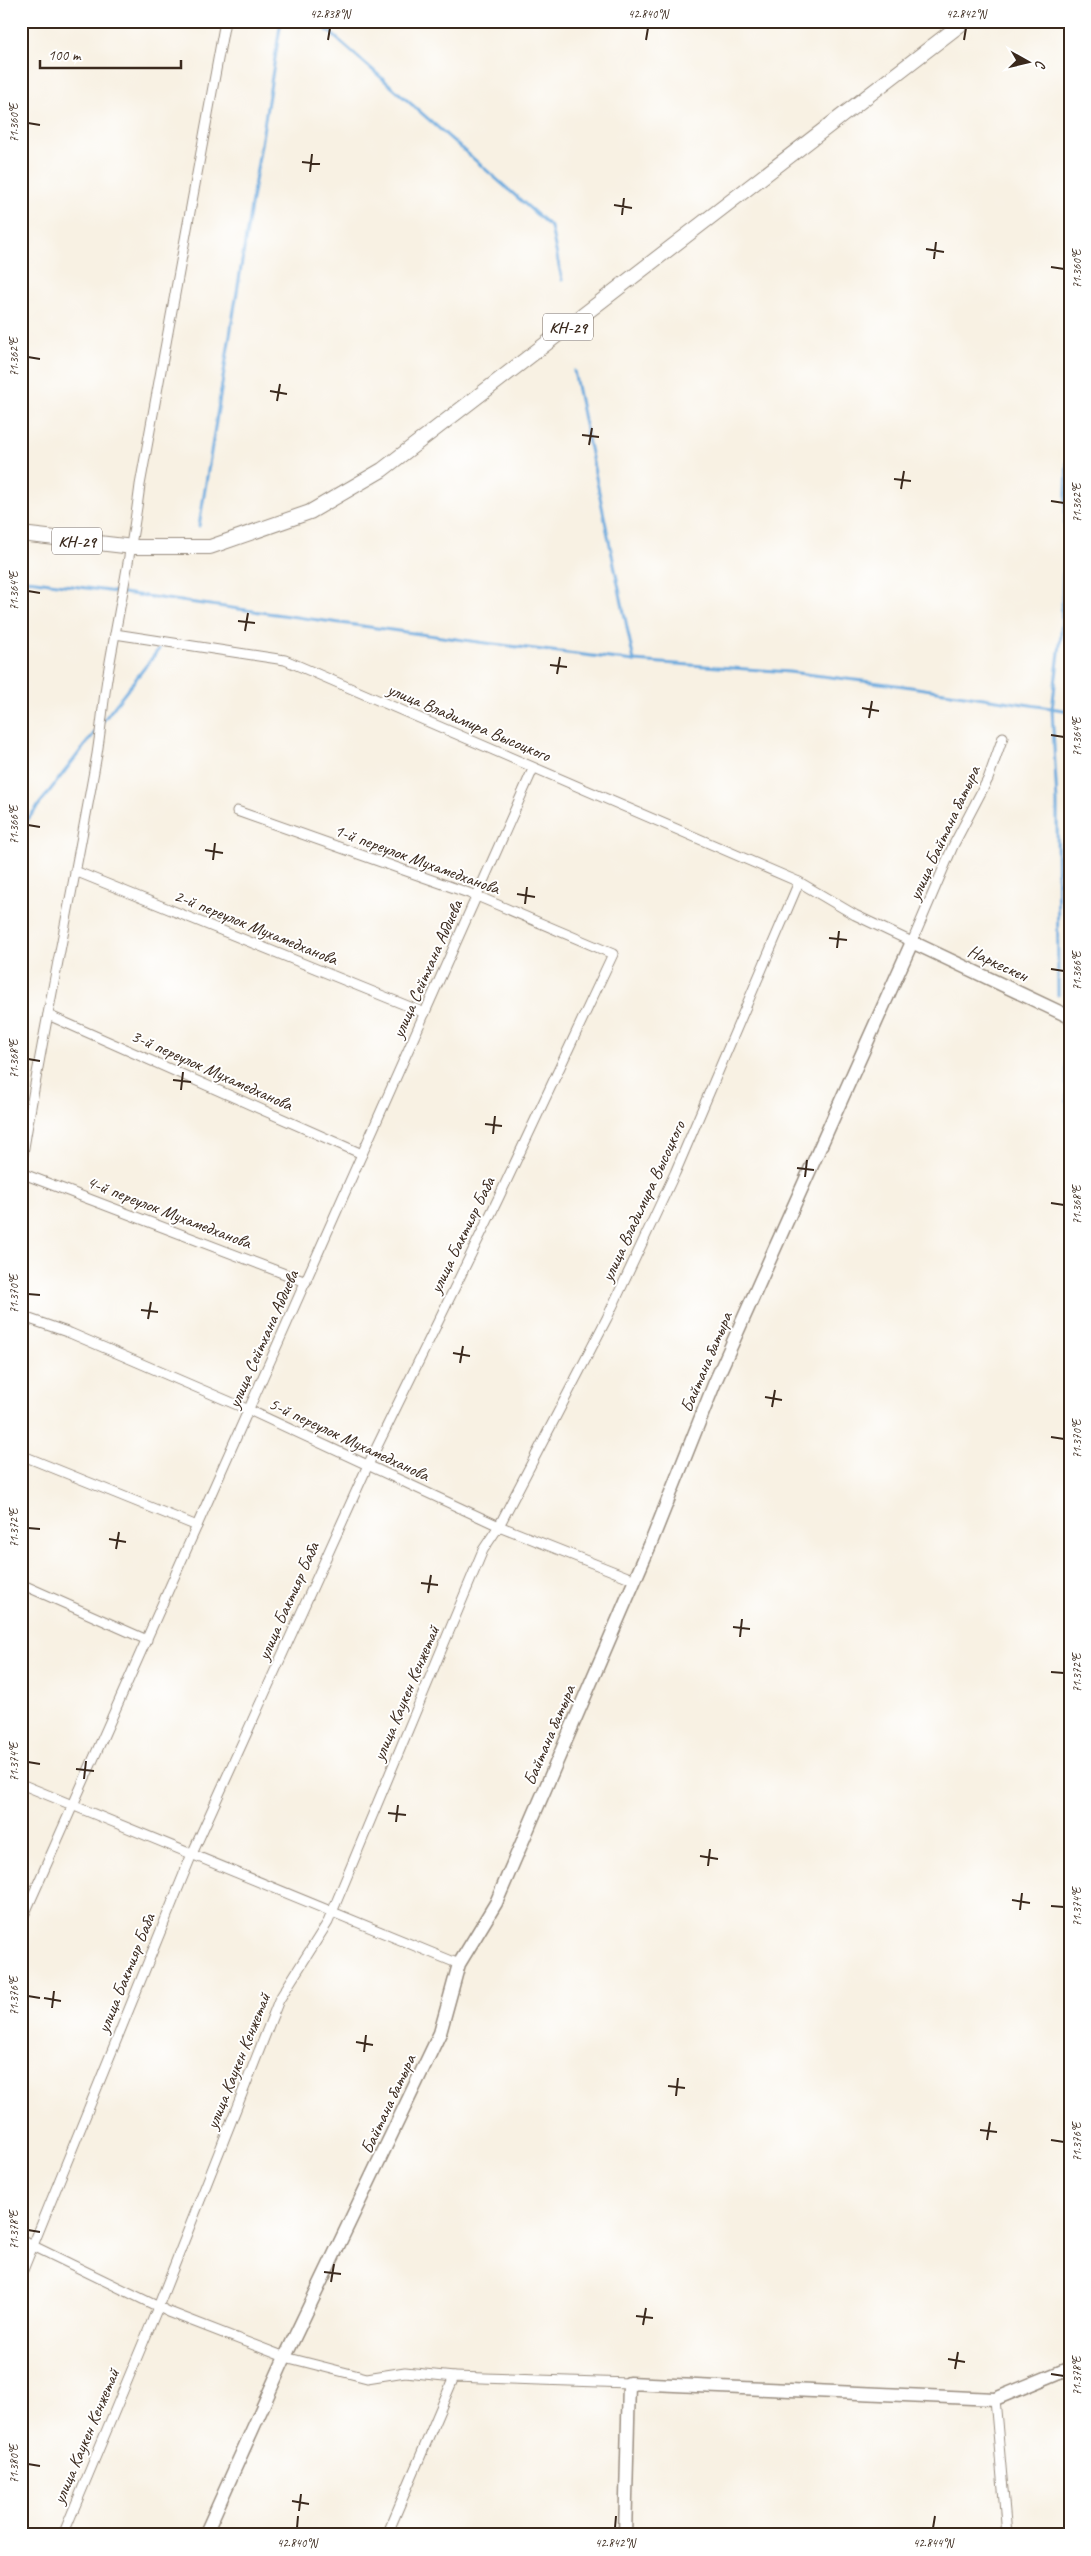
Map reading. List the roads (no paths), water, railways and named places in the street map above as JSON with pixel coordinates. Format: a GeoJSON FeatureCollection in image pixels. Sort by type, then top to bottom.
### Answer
{"type":"FeatureCollection","features":[{"type":"Feature","properties":{"kind":"main road","name":"КН-29"},"geometry":{"type":"LineString","coordinates":[[21,534],[133,547],[210,547],[310,512],[382,470],[965,21]]}},
{"type":"Feature","properties":{"kind":"street"},"geometry":{"type":"LineString","coordinates":[[21,1166],[97,752],[105,688],[125,576],[133,547],[140,485],[226,21]]}},
{"type":"Feature","properties":{"kind":"street","name":"улица Владимира Высоцкого"},"geometry":{"type":"LineString","coordinates":[[115,634],[285,660],[799,882],[855,915],[912,942]]}},
{"type":"Feature","properties":{"kind":"street","name":"улица Байтана батыра"},"geometry":{"type":"LineString","coordinates":[[912,942],[953,846],[988,779],[1003,737]]}},
{"type":"Feature","properties":{"kind":"street","name":"улица Сейтхана Абдиева"},"geometry":{"type":"LineString","coordinates":[[21,1922],[534,768]]}},
{"type":"Feature","properties":{"kind":"street","name":"1-й переулок Мухамедханова"},"geometry":{"type":"LineString","coordinates":[[237,811],[477,896],[613,954]]}},
{"type":"Feature","properties":{"kind":"street","name":"2-й переулок Мухамедханова"},"geometry":{"type":"LineString","coordinates":[[75,871],[425,1013]]}},
{"type":"Feature","properties":{"kind":"street","name":"улица Владимира Высоцкого"},"geometry":{"type":"LineString","coordinates":[[499,1526],[607,1318],[678,1165],[799,882]]}},
{"type":"Feature","properties":{"kind":"street","name":"Наркескен"},"geometry":{"type":"LineString","coordinates":[[912,942],[1070,1017]]}},
{"type":"Feature","properties":{"kind":"street","name":"Байтана батыра"},"geometry":{"type":"LineString","coordinates":[[205,2535],[286,2357],[440,2033],[459,1964],[496,1904],[636,1580],[714,1382],[912,942]]}},
{"type":"Feature","properties":{"kind":"street","name":"улица Бактияр Баба"},"geometry":{"type":"LineString","coordinates":[[21,2275],[192,1854],[368,1465],[498,1199],[613,954]]}},
{"type":"Feature","properties":{"kind":"street","name":"3-й переулок Мухамедханова"},"geometry":{"type":"LineString","coordinates":[[48,1015],[362,1154]]}},
{"type":"Feature","properties":{"kind":"street","name":"4-й переулок Мухамедханова"},"geometry":{"type":"LineString","coordinates":[[21,1173],[306,1282]]}},
{"type":"Feature","properties":{"kind":"street","name":"5-й переулок Мухамедханова"},"geometry":{"type":"LineString","coordinates":[[21,1316],[70,1333],[248,1410],[499,1526],[636,1580]]}},
{"type":"Feature","properties":{"kind":"street"},"geometry":{"type":"LineString","coordinates":[[21,1455],[197,1526]]}},
{"type":"Feature","properties":{"kind":"street","name":"улица Каукен Кенжетай"},"geometry":{"type":"LineString","coordinates":[[63,2535],[158,2307],[279,2000],[328,1922],[483,1550],[499,1526]]}},
{"type":"Feature","properties":{"kind":"street"},"geometry":{"type":"LineString","coordinates":[[21,1584],[147,1640]]}},
{"type":"Feature","properties":{"kind":"street"},"geometry":{"type":"LineString","coordinates":[[21,1784],[332,1910],[459,1964]]}},
{"type":"Feature","properties":{"kind":"street"},"geometry":{"type":"LineString","coordinates":[[21,2240],[158,2307],[286,2357],[367,2378],[405,2372],[454,2377],[995,2399],[1070,2368]]}},
{"type":"Feature","properties":{"kind":"street"},"geometry":{"type":"LineString","coordinates":[[387,2535],[454,2377]]}},
{"type":"Feature","properties":{"kind":"street"},"geometry":{"type":"LineString","coordinates":[[625,2535],[629,2383]]}},
{"type":"Feature","properties":{"kind":"street"},"geometry":{"type":"LineString","coordinates":[[995,2399],[1007,2535]]}},
{"type":"Feature","properties":{"kind":"waterway"},"geometry":{"type":"LineString","coordinates":[[199,526],[281,21]]}},
{"type":"Feature","properties":{"kind":"waterway"},"geometry":{"type":"LineString","coordinates":[[317,21],[551,227],[562,280]]}},
{"type":"Feature","properties":{"kind":"waterway"},"geometry":{"type":"LineString","coordinates":[[574,371],[634,661]]}},
{"type":"Feature","properties":{"kind":"waterway"},"geometry":{"type":"LineString","coordinates":[[1058,995],[1057,802],[1052,709],[1061,636],[1070,379]]}},
{"type":"Feature","properties":{"kind":"waterway"},"geometry":{"type":"LineString","coordinates":[[21,579],[493,644],[634,661],[789,672],[904,686],[1070,711]]}},
{"type":"Feature","properties":{"kind":"waterway"},"geometry":{"type":"LineString","coordinates":[[104,720],[159,649]]}},
{"type":"Feature","properties":{"kind":"waterway"},"geometry":{"type":"LineString","coordinates":[[21,828],[99,727]]}},
{"type":"Feature","properties":{"kind":"waterway"},"geometry":{"type":"LineString","coordinates":[[1066,1044],[1070,1237]]}}]}
